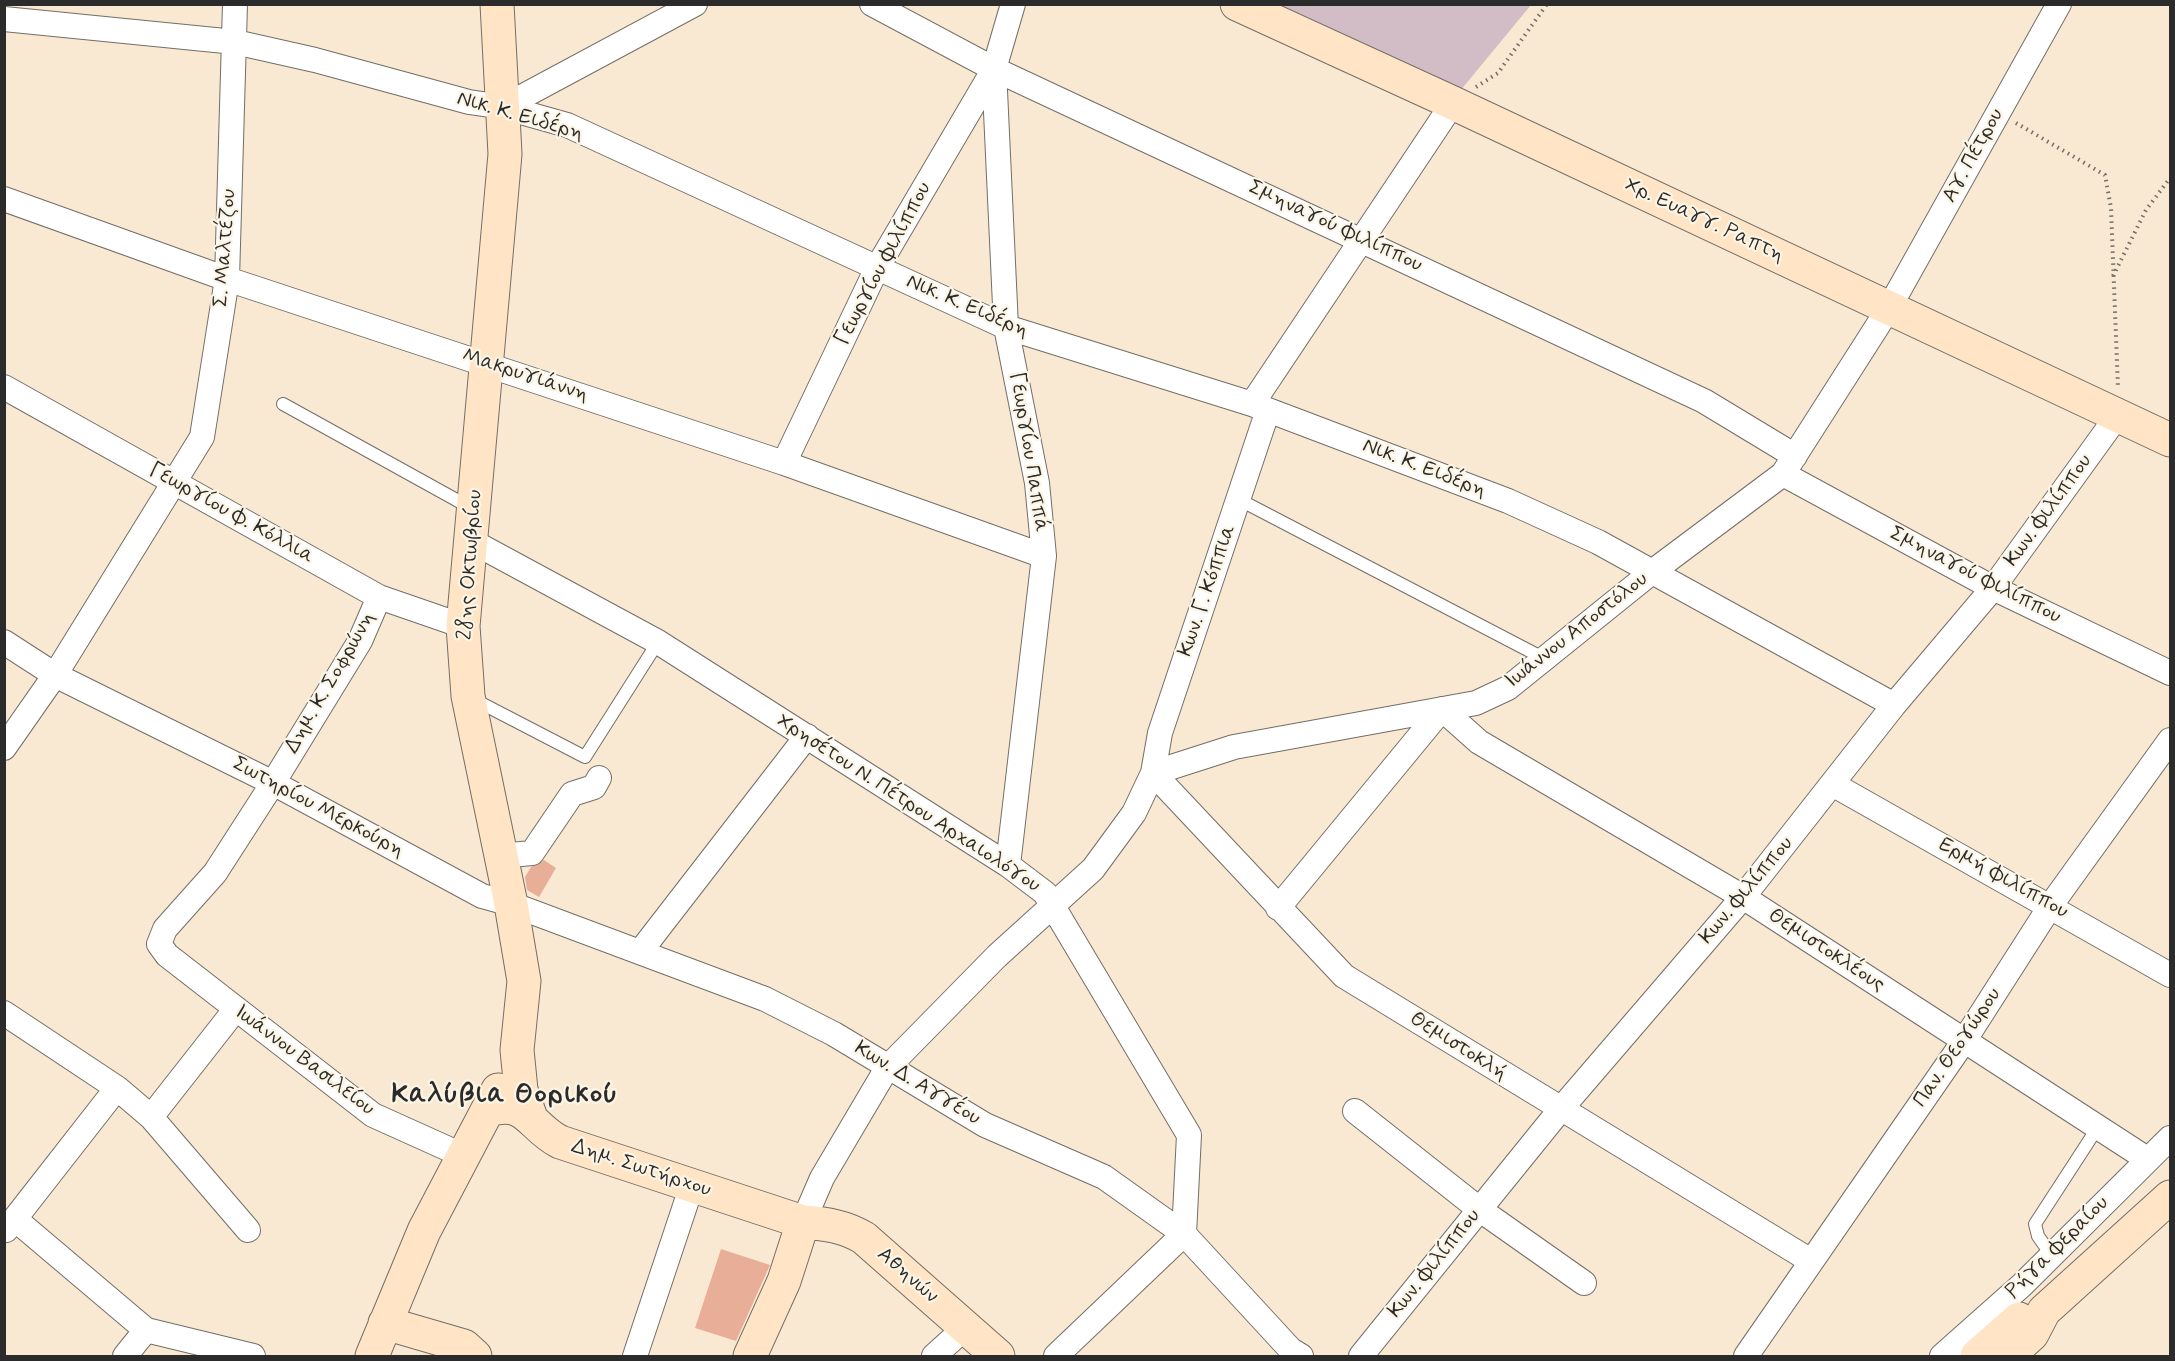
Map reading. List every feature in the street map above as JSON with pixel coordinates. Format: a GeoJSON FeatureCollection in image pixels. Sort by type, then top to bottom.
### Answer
{"type":"FeatureCollection","features":[{"type":"Feature","properties":{"kind":"main road","name":"28ης Οκτωβρίου"},"geometry":{"type":"LineString","coordinates":[[497,4],[505,154],[474,526],[463,626],[468,696],[511,904],[524,981],[517,1050],[521,1090],[531,1118]]}},
{"type":"Feature","properties":{"kind":"main road","name":"Χρ. Ευαγγ. Ραπτη"},"geometry":{"type":"LineString","coordinates":[[1237,4],[2170,440]]}},
{"type":"Feature","properties":{"kind":"main road"},"geometry":{"type":"LineString","coordinates":[[372,1356],[424,1231],[489,1110],[517,1050]]}},
{"type":"Feature","properties":{"kind":"main road","name":"Δημ. Σωτήρχου"},"geometry":{"type":"LineString","coordinates":[[489,1110],[502,1106],[514,1106],[531,1118],[548,1136],[560,1142],[804,1222]]}},
{"type":"Feature","properties":{"kind":"main road","name":"Ρήγα Φεραίου"},"geometry":{"type":"LineString","coordinates":[[2008,1356],[2032,1334],[2044,1311],[2170,1197]]}},
{"type":"Feature","properties":{"kind":"main road"},"geometry":{"type":"LineString","coordinates":[[750,1356],[784,1281],[804,1222]]}},
{"type":"Feature","properties":{"kind":"main road","name":"Αθηνών"},"geometry":{"type":"LineString","coordinates":[[804,1222],[835,1225],[864,1238],[998,1356]]}},
{"type":"Feature","properties":{"kind":"main road","name":"Ρήγα Φεραίου"},"geometry":{"type":"LineString","coordinates":[[1977,1356],[2022,1316],[2044,1311]]}},
{"type":"Feature","properties":{"kind":"main road"},"geometry":{"type":"LineString","coordinates":[[385,1323],[464,1346],[475,1356]]}},
{"type":"Feature","properties":{"kind":"street","name":"Σ. Μαλτέζου"},"geometry":{"type":"LineString","coordinates":[[4,748],[56,675],[202,437],[227,279],[235,4]]}},
{"type":"Feature","properties":{"kind":"street"},"geometry":{"type":"LineString","coordinates":[[503,107],[696,4]]}},
{"type":"Feature","properties":{"kind":"street","name":"Σμηναγού Φιλίππου"},"geometry":{"type":"LineString","coordinates":[[872,4],[994,69],[1362,239],[1704,401],[1789,465],[1993,588],[2170,674]]}},
{"type":"Feature","properties":{"kind":"street","name":"Γεωργίου Παππά"},"geometry":{"type":"LineString","coordinates":[[1008,865],[1044,556],[1038,483],[1006,327],[994,69],[1013,4]]}},
{"type":"Feature","properties":{"kind":"street","name":"Αγ. Πέτρου"},"geometry":{"type":"LineString","coordinates":[[1889,308],[2059,4]]}},
{"type":"Feature","properties":{"kind":"street","name":"Νικ. Κ. Ειδέρη"},"geometry":{"type":"LineString","coordinates":[[4,19],[235,42],[315,60],[469,102],[503,107],[567,125],[1006,327],[1260,407],[1508,501],[1598,542],[1894,705]]}},
{"type":"Feature","properties":{"kind":"street","name":"Γεωργίου Φιλίππου"},"geometry":{"type":"LineString","coordinates":[[784,463],[877,268],[994,69]]}},
{"type":"Feature","properties":{"kind":"street","name":"Κων. Γ. Κόππια"},"geometry":{"type":"LineString","coordinates":[[804,1222],[822,1178],[887,1068],[997,956],[1093,869],[1134,813],[1153,773],[1160,733],[1238,499],[1260,407],[1362,239],[1453,103]]}},
{"type":"Feature","properties":{"kind":"street","name":"Μακρυγιάννη"},"geometry":{"type":"LineString","coordinates":[[4,200],[227,279],[784,463],[1044,556]]}},
{"type":"Feature","properties":{"kind":"street","name":"Ιωάννου Αποστόλου"},"geometry":{"type":"LineString","coordinates":[[1153,773],[1234,747],[1476,703],[1509,688],[1789,465],[1889,308]]}},
{"type":"Feature","properties":{"kind":"street","name":"Γεωργίου Φ. Κόλλια"},"geometry":{"type":"LineString","coordinates":[[4,387],[379,597],[463,626]]}},
{"type":"Feature","properties":{"kind":"street","name":"Κων. Φιλίππου"},"geometry":{"type":"LineString","coordinates":[[1361,1356],[1560,1110],[1743,897],[1834,785],[1894,705],[1993,588],[2118,415]]}},
{"type":"Feature","properties":{"kind":"street","name":"Χρησέτου Ν. Πέτρου Αρχαιολόγου"},"geometry":{"type":"LineString","coordinates":[[474,526],[1008,865],[1045,893],[1189,1135],[1184,1234]]}},
{"type":"Feature","properties":{"kind":"street","name":"Δημ. Κ. Σοφρώνη"},"geometry":{"type":"LineString","coordinates":[[159,944],[165,929],[215,873],[273,783],[360,641],[379,597]]}},
{"type":"Feature","properties":{"kind":"street","name":"Σωτηρίου Μερκούρη"},"geometry":{"type":"LineString","coordinates":[[4,642],[56,675],[273,783],[482,896],[511,904],[640,952]]}},
{"type":"Feature","properties":{"kind":"street"},"geometry":{"type":"LineString","coordinates":[[1278,908],[1442,709]]}},
{"type":"Feature","properties":{"kind":"street","name":"Θεμιστοκλέους"},"geometry":{"type":"LineString","coordinates":[[1442,709],[1479,742],[1743,897],[2147,1158]]}},
{"type":"Feature","properties":{"kind":"street"},"geometry":{"type":"LineString","coordinates":[[640,952],[807,736]]}},
{"type":"Feature","properties":{"kind":"street","name":"Παν. Θεογώρου"},"geometry":{"type":"LineString","coordinates":[[1746,1356],[1964,1041],[2051,905],[2170,740]]}},
{"type":"Feature","properties":{"kind":"street","name":"Θεμιστοκλή"},"geometry":{"type":"LineString","coordinates":[[1153,773],[1344,976],[1560,1110],[1811,1261]]}},
{"type":"Feature","properties":{"kind":"street"},"geometry":{"type":"LineString","coordinates":[[500,856],[532,853],[572,794],[594,787],[599,778]]}},
{"type":"Feature","properties":{"kind":"street","name":"Ερμή Φιλίππου"},"geometry":{"type":"LineString","coordinates":[[1834,785],[2051,905],[2170,975]]}},
{"type":"Feature","properties":{"kind":"street","name":"Ιωάννου Βασιλείου"},"geometry":{"type":"LineString","coordinates":[[159,944],[167,955],[235,1010],[373,1115],[464,1156]]}},
{"type":"Feature","properties":{"kind":"street","name":"Κων. Δ. Αγγέου"},"geometry":{"type":"LineString","coordinates":[[640,952],[765,999],[834,1034],[985,1125],[1104,1177],[1184,1234],[1291,1350],[1301,1356]]}},
{"type":"Feature","properties":{"kind":"street"},"geometry":{"type":"LineString","coordinates":[[151,1117],[235,1010]]}},
{"type":"Feature","properties":{"kind":"street"},"geometry":{"type":"LineString","coordinates":[[4,1013],[117,1088],[151,1117],[248,1230]]}},
{"type":"Feature","properties":{"kind":"street"},"geometry":{"type":"LineString","coordinates":[[117,1088],[10,1226],[146,1330],[253,1356]]}},
{"type":"Feature","properties":{"kind":"street"},"geometry":{"type":"LineString","coordinates":[[1355,1111],[1479,1209],[1584,1283]]}},
{"type":"Feature","properties":{"kind":"street","name":"Ρήγα Φεραίου"},"geometry":{"type":"LineString","coordinates":[[1942,1356],[2022,1285],[2147,1158],[2170,1138]]}},
{"type":"Feature","properties":{"kind":"street"},"geometry":{"type":"LineString","coordinates":[[635,1356],[692,1185]]}},
{"type":"Feature","properties":{"kind":"street"},"geometry":{"type":"LineString","coordinates":[[1056,1356],[1184,1234]]}},
{"type":"Feature","properties":{"kind":"street"},"geometry":{"type":"LineString","coordinates":[[2022,1285],[2044,1311]]}},
{"type":"Feature","properties":{"kind":"street"},"geometry":{"type":"LineString","coordinates":[[934,1356],[966,1327]]}},
{"type":"Feature","properties":{"kind":"street"},"geometry":{"type":"LineString","coordinates":[[125,1356],[146,1330]]}},
{"type":"Feature","properties":{"kind":"lane"},"geometry":{"type":"LineString","coordinates":[[283,404],[474,526]]}},
{"type":"Feature","properties":{"kind":"lane"},"geometry":{"type":"LineString","coordinates":[[1238,499],[1545,659]]}},
{"type":"Feature","properties":{"kind":"lane"},"geometry":{"type":"LineString","coordinates":[[468,696],[585,757],[658,642]]}},
{"type":"Feature","properties":{"kind":"lane"},"geometry":{"type":"LineString","coordinates":[[2052,1256],[2038,1236],[2036,1224],[2098,1127]]}},
{"type":"Feature","properties":{"kind":"path"},"geometry":{"type":"LineString","coordinates":[[1453,103],[1498,73],[1547,4]]}},
{"type":"Feature","properties":{"kind":"path"},"geometry":{"type":"LineString","coordinates":[[2000,113],[2105,175],[2111,208],[2118,415]]}},
{"type":"Feature","properties":{"kind":"path"},"geometry":{"type":"LineString","coordinates":[[2113,277],[2146,210],[2170,178]]}},
{"type":"Feature","properties":{"kind":"shaded area"},"geometry":{"type":"Polygon","coordinates":[[[1269,5],[1531,5],[1460,91],[1269,5]]]}},
{"type":"Feature","properties":{"kind":"building"},"geometry":{"type":"Polygon","coordinates":[[[544,860],[556,868],[539,897],[527,890],[525,877],[531,867],[544,860]]]}},
{"type":"Feature","properties":{"kind":"building"},"geometry":{"type":"Polygon","coordinates":[[[721,1249],[770,1265],[736,1341],[695,1328],[721,1249]]]}},
{"type":"Feature","properties":{"kind":"district","name":"Καλύβια Θορικού"},"geometry":{"type":"Point","coordinates":[505,1096]}}]}
